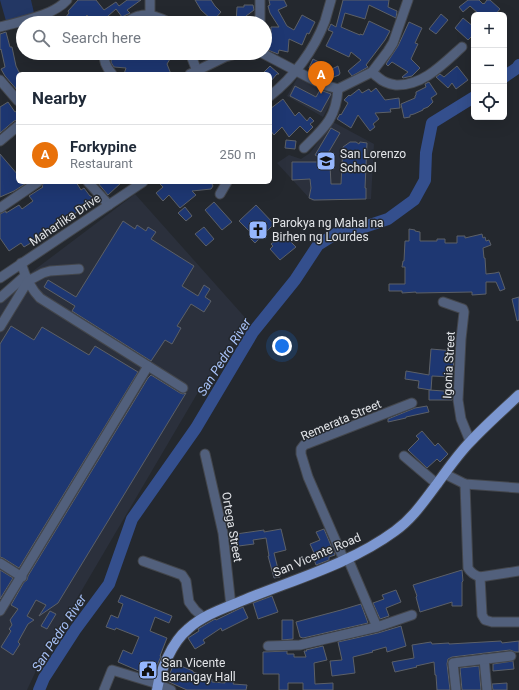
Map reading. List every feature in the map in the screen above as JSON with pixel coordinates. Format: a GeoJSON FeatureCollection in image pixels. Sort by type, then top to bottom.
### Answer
{"type":"FeatureCollection","features":[{"type":"Feature","properties":{"kind":"main road","name":"San Vicente Road"},"geometry":{"type":"LineString","coordinates":[[158,687],[170,653],[178,639],[188,629],[204,618],[346,559],[371,546],[396,530],[419,509],[470,441],[519,395]]}},
{"type":"Feature","properties":{"kind":"street"},"geometry":{"type":"LineString","coordinates":[[150,0],[150,15]]}},
{"type":"Feature","properties":{"kind":"street"},"geometry":{"type":"LineString","coordinates":[[260,0],[260,16]]}},
{"type":"Feature","properties":{"kind":"street"},"geometry":{"type":"LineString","coordinates":[[272,95],[281,88],[306,56],[325,22],[331,0]]}},
{"type":"Feature","properties":{"kind":"street"},"geometry":{"type":"LineString","coordinates":[[272,58],[321,84],[338,89],[372,72],[393,43],[408,0]]}},
{"type":"Feature","properties":{"kind":"street"},"geometry":{"type":"LineString","coordinates":[[37,16],[47,13],[63,2]]}},
{"type":"Feature","properties":{"kind":"street"},"geometry":{"type":"LineString","coordinates":[[139,16],[153,16]]}},
{"type":"Feature","properties":{"kind":"street"},"geometry":{"type":"LineString","coordinates":[[0,27],[16,22]]}},
{"type":"Feature","properties":{"kind":"street"},"geometry":{"type":"LineString","coordinates":[[372,72],[380,80],[391,84],[403,85],[417,82],[436,71],[462,46]]}},
{"type":"Feature","properties":{"kind":"street"},"geometry":{"type":"LineString","coordinates":[[104,60],[110,72]]}},
{"type":"Feature","properties":{"kind":"street"},"geometry":{"type":"LineString","coordinates":[[191,60],[193,72]]}},
{"type":"Feature","properties":{"kind":"street"},"geometry":{"type":"LineString","coordinates":[[195,72],[219,60]]}},
{"type":"Feature","properties":{"kind":"street"},"geometry":{"type":"LineString","coordinates":[[0,80],[16,99]]}},
{"type":"Feature","properties":{"kind":"street"},"geometry":{"type":"LineString","coordinates":[[304,148],[327,124],[336,106],[338,89]]}},
{"type":"Feature","properties":{"kind":"street"},"geometry":{"type":"LineString","coordinates":[[0,141],[16,128]]}},
{"type":"Feature","properties":{"kind":"street"},"geometry":{"type":"LineString","coordinates":[[1,205],[35,184]]}},
{"type":"Feature","properties":{"kind":"street"},"geometry":{"type":"LineString","coordinates":[[90,184],[108,205]]}},
{"type":"Feature","properties":{"kind":"street","name":"Maharlika Drive"},"geometry":{"type":"LineString","coordinates":[[0,278],[140,184]]}},
{"type":"Feature","properties":{"kind":"street"},"geometry":{"type":"LineString","coordinates":[[220,194],[226,184]]}},
{"type":"Feature","properties":{"kind":"street"},"geometry":{"type":"LineString","coordinates":[[21,263],[27,279],[35,293],[40,298],[183,388]]}},
{"type":"Feature","properties":{"kind":"street"},"geometry":{"type":"LineString","coordinates":[[0,298],[27,279],[43,273],[50,271],[79,269]]}},
{"type":"Feature","properties":{"kind":"street"},"geometry":{"type":"LineString","coordinates":[[0,327],[27,279]]}},
{"type":"Feature","properties":{"kind":"street","name":"Igonia Street"},"geometry":{"type":"LineString","coordinates":[[442,302],[460,307],[464,312],[458,400],[461,419],[470,441]]}},
{"type":"Feature","properties":{"kind":"street"},"geometry":{"type":"LineString","coordinates":[[0,611],[22,577],[148,366]]}},
{"type":"Feature","properties":{"kind":"street","name":"Remerata Street"},"geometry":{"type":"LineString","coordinates":[[346,559],[308,477],[301,454],[301,449],[304,445],[412,403]]}},
{"type":"Feature","properties":{"kind":"street","name":"Ortega Street"},"geometry":{"type":"LineString","coordinates":[[205,454],[223,533],[231,606]]}},
{"type":"Feature","properties":{"kind":"street"},"geometry":{"type":"LineString","coordinates":[[404,456],[437,484]]}},
{"type":"Feature","properties":{"kind":"street"},"geometry":{"type":"LineString","coordinates":[[445,474],[465,484],[519,488]]}},
{"type":"Feature","properties":{"kind":"street"},"geometry":{"type":"LineString","coordinates":[[465,484],[468,568],[474,575],[480,577],[519,571]]}},
{"type":"Feature","properties":{"kind":"street"},"geometry":{"type":"LineString","coordinates":[[346,559],[376,627]]}},
{"type":"Feature","properties":{"kind":"street"},"geometry":{"type":"LineString","coordinates":[[143,561],[182,575],[186,582],[189,602],[204,618]]}},
{"type":"Feature","properties":{"kind":"street"},"geometry":{"type":"LineString","coordinates":[[0,563],[22,577]]}},
{"type":"Feature","properties":{"kind":"street"},"geometry":{"type":"LineString","coordinates":[[480,577],[482,615],[485,620],[492,622],[519,622]]}},
{"type":"Feature","properties":{"kind":"street"},"geometry":{"type":"LineString","coordinates":[[268,646],[300,645],[376,627],[412,615]]}},
{"type":"Feature","properties":{"kind":"street"},"geometry":{"type":"LineString","coordinates":[[456,690],[453,662],[511,656]]}},
{"type":"Feature","properties":{"kind":"street"},"geometry":{"type":"LineString","coordinates":[[484,659],[487,690]]}},
{"type":"Feature","properties":{"kind":"street"},"geometry":{"type":"LineString","coordinates":[[104,690],[112,670],[158,687],[171,690]]}},
{"type":"Feature","properties":{"kind":"shaded area"},"geometry":{"type":"Polygon","coordinates":[[[0,0],[31,0],[34,13],[24,16],[16,16],[16,18],[6,21],[0,0]]]}},
{"type":"Feature","properties":{"kind":"shaded area"},"geometry":{"type":"Polygon","coordinates":[[[298,77],[318,87],[333,92],[331,102],[323,117],[287,96],[298,77]]]}},
{"type":"Feature","properties":{"kind":"shaded area","name":"San Lorenzo School"},"geometry":{"type":"Polygon","coordinates":[[[333,122],[374,144],[371,199],[312,201],[277,163],[289,155],[301,159],[310,153],[333,122]]]}},
{"type":"Feature","properties":{"kind":"shaded area"},"geometry":{"type":"Polygon","coordinates":[[[135,194],[249,322],[197,394],[42,658],[27,690],[0,690],[0,296],[135,194]]]}},
{"type":"Feature","properties":{"kind":"building"},"geometry":{"type":"Polygon","coordinates":[[[78,0],[96,0],[104,10],[116,2],[119,6],[127,0],[141,0],[127,10],[130,13],[124,16],[121,16],[116,9],[108,16],[67,16],[69,13],[68,11],[78,0]]]}},
{"type":"Feature","properties":{"kind":"building"},"geometry":{"type":"Polygon","coordinates":[[[195,0],[211,0],[221,12],[217,16],[208,16],[201,10],[195,0]]]}},
{"type":"Feature","properties":{"kind":"building"},"geometry":{"type":"Polygon","coordinates":[[[269,0],[284,0],[287,6],[278,10],[287,26],[294,30],[302,15],[315,22],[309,34],[307,33],[302,45],[289,39],[288,52],[279,50],[278,54],[272,52],[272,27],[279,27],[270,13],[268,6],[270,5],[269,0]]]}},
{"type":"Feature","properties":{"kind":"building"},"geometry":{"type":"Polygon","coordinates":[[[343,0],[389,0],[388,7],[397,11],[396,18],[369,5],[365,19],[345,13],[341,27],[360,35],[363,35],[369,21],[390,31],[366,65],[368,67],[352,76],[348,71],[361,60],[351,52],[349,57],[326,46],[333,32],[328,30],[331,24],[336,27],[343,0]]]}},
{"type":"Feature","properties":{"kind":"building"},"geometry":{"type":"Polygon","coordinates":[[[468,0],[479,0],[484,4],[487,0],[490,0],[500,9],[498,12],[477,12],[470,6],[463,12],[459,7],[468,0]]]}},
{"type":"Feature","properties":{"kind":"building"},"geometry":{"type":"Polygon","coordinates":[[[244,5],[253,5],[254,10],[246,16],[236,16],[237,7],[244,7],[244,5]]]}},
{"type":"Feature","properties":{"kind":"building"},"geometry":{"type":"Polygon","coordinates":[[[441,14],[448,20],[436,34],[429,29],[441,14]]]}},
{"type":"Feature","properties":{"kind":"building"},"geometry":{"type":"Polygon","coordinates":[[[463,18],[471,25],[471,37],[468,40],[455,28],[463,18]]]}},
{"type":"Feature","properties":{"kind":"building"},"geometry":{"type":"Polygon","coordinates":[[[409,22],[422,28],[415,43],[418,44],[411,59],[420,68],[412,76],[403,78],[402,77],[408,72],[392,62],[388,66],[386,64],[398,46],[409,22]]]}},
{"type":"Feature","properties":{"kind":"building"},"geometry":{"type":"Polygon","coordinates":[[[6,32],[10,47],[12,47],[16,66],[19,72],[16,72],[16,89],[1,69],[5,67],[1,49],[0,50],[0,34],[6,32]]]}},
{"type":"Feature","properties":{"kind":"building"},"geometry":{"type":"Polygon","coordinates":[[[313,59],[332,69],[338,66],[340,73],[339,75],[331,78],[323,76],[322,78],[309,68],[313,59]]]}},
{"type":"Feature","properties":{"kind":"building"},"geometry":{"type":"Polygon","coordinates":[[[111,60],[169,60],[167,64],[170,72],[125,72],[126,68],[114,67],[111,60]]]}},
{"type":"Feature","properties":{"kind":"building"},"geometry":{"type":"Polygon","coordinates":[[[270,66],[279,74],[277,74],[272,80],[272,72],[264,72],[270,66]]]}},
{"type":"Feature","properties":{"kind":"building"},"geometry":{"type":"Polygon","coordinates":[[[457,66],[468,80],[456,89],[452,83],[448,88],[436,77],[440,74],[444,77],[457,66]]]}},
{"type":"Feature","properties":{"kind":"building"},"geometry":{"type":"Polygon","coordinates":[[[429,82],[437,94],[431,98],[433,102],[423,110],[410,115],[410,117],[404,118],[401,104],[415,98],[416,92],[426,87],[425,84],[429,82]]]}},
{"type":"Feature","properties":{"kind":"building"},"geometry":{"type":"Polygon","coordinates":[[[295,86],[316,97],[320,90],[331,94],[321,112],[290,96],[295,86]]]}},
{"type":"Feature","properties":{"kind":"building"},"geometry":{"type":"Polygon","coordinates":[[[376,88],[385,100],[399,98],[400,108],[390,109],[391,112],[375,113],[379,119],[373,124],[375,127],[370,131],[358,115],[351,128],[337,119],[348,103],[344,100],[349,95],[350,96],[359,89],[362,93],[369,89],[371,92],[376,88]]]}},
{"type":"Feature","properties":{"kind":"building"},"geometry":{"type":"Polygon","coordinates":[[[283,99],[295,116],[299,112],[307,121],[310,117],[314,121],[310,124],[313,127],[307,133],[300,126],[289,137],[282,127],[274,135],[272,132],[272,107],[283,99]]]}},
{"type":"Feature","properties":{"kind":"building"},"geometry":{"type":"Polygon","coordinates":[[[8,102],[16,111],[16,120],[0,133],[0,107],[8,102]]]}},
{"type":"Feature","properties":{"kind":"building"},"geometry":{"type":"Polygon","coordinates":[[[331,128],[340,133],[324,160],[315,155],[331,128]]]}},
{"type":"Feature","properties":{"kind":"building"},"geometry":{"type":"Polygon","coordinates":[[[286,140],[296,141],[295,149],[285,148],[286,140]]]}},
{"type":"Feature","properties":{"kind":"building"},"geometry":{"type":"Polygon","coordinates":[[[350,142],[356,142],[359,144],[360,142],[367,143],[366,199],[314,200],[309,198],[311,188],[310,179],[292,180],[292,162],[323,162],[321,165],[330,165],[331,184],[341,184],[343,147],[350,142]]]}},
{"type":"Feature","properties":{"kind":"building"},"geometry":{"type":"Polygon","coordinates":[[[0,154],[16,173],[16,184],[25,184],[0,197],[0,154]]]}},
{"type":"Feature","properties":{"kind":"building"},"geometry":{"type":"Polygon","coordinates":[[[43,184],[77,184],[81,190],[84,188],[96,202],[83,212],[82,209],[68,218],[69,219],[56,228],[57,229],[35,243],[34,241],[24,247],[21,243],[9,251],[0,238],[0,214],[6,211],[6,213],[19,205],[22,209],[33,201],[29,196],[43,187],[43,184]]]}},
{"type":"Feature","properties":{"kind":"building"},"geometry":{"type":"Polygon","coordinates":[[[99,184],[120,184],[108,195],[99,184]]]}},
{"type":"Feature","properties":{"kind":"building"},"geometry":{"type":"Polygon","coordinates":[[[160,184],[212,184],[213,186],[211,189],[192,191],[196,195],[180,208],[169,195],[163,201],[156,193],[163,187],[160,184]]]}},
{"type":"Feature","properties":{"kind":"building"},"geometry":{"type":"Polygon","coordinates":[[[214,202],[232,222],[222,230],[205,210],[214,202]]]}},
{"type":"Feature","properties":{"kind":"building","name":"Parokya ng Mahal na Birhen ng Lourdes"},"geometry":{"type":"Polygon","coordinates":[[[256,205],[274,224],[255,243],[251,239],[254,236],[239,221],[256,205]]]}},
{"type":"Feature","properties":{"kind":"building"},"geometry":{"type":"Polygon","coordinates":[[[185,207],[192,216],[186,221],[178,213],[185,207]]]}},
{"type":"Feature","properties":{"kind":"building"},"geometry":{"type":"Polygon","coordinates":[[[123,221],[135,229],[137,225],[146,231],[148,227],[156,232],[151,239],[194,266],[182,286],[198,296],[204,285],[210,289],[205,297],[211,301],[204,312],[191,304],[177,326],[181,328],[172,344],[165,340],[151,361],[72,311],[75,306],[44,287],[48,280],[76,297],[123,221]]]}},
{"type":"Feature","properties":{"kind":"building"},"geometry":{"type":"Polygon","coordinates":[[[204,227],[214,239],[206,246],[195,234],[204,227]]]}},
{"type":"Feature","properties":{"kind":"building"},"geometry":{"type":"Polygon","coordinates":[[[409,229],[420,232],[420,241],[437,241],[437,239],[445,239],[445,243],[457,243],[457,236],[465,236],[465,238],[482,234],[483,238],[485,237],[486,241],[489,240],[491,245],[483,248],[486,274],[499,272],[505,289],[500,291],[496,282],[486,282],[486,294],[472,295],[472,292],[402,293],[402,291],[389,291],[389,284],[405,284],[405,267],[402,267],[404,261],[405,241],[409,241],[409,229]]]}},
{"type":"Feature","properties":{"kind":"building"},"geometry":{"type":"Polygon","coordinates":[[[287,238],[296,247],[280,260],[270,249],[273,246],[271,244],[277,239],[279,241],[281,239],[284,242],[287,238]]]}},
{"type":"Feature","properties":{"kind":"building"},"geometry":{"type":"Polygon","coordinates":[[[519,297],[519,320],[517,321],[512,299],[519,297]]]}},
{"type":"Feature","properties":{"kind":"building"},"geometry":{"type":"Polygon","coordinates":[[[11,326],[34,340],[42,327],[89,355],[95,346],[138,372],[19,568],[0,557],[0,344],[11,326]]]}},
{"type":"Feature","properties":{"kind":"building"},"geometry":{"type":"Polygon","coordinates":[[[431,349],[454,351],[453,377],[432,376],[431,390],[418,388],[419,381],[405,379],[406,371],[429,375],[431,349]]]}},
{"type":"Feature","properties":{"kind":"building"},"geometry":{"type":"Polygon","coordinates":[[[151,375],[180,393],[186,393],[58,603],[39,616],[46,605],[36,600],[27,616],[34,620],[28,624],[18,642],[20,644],[13,655],[1,647],[11,631],[9,629],[12,625],[10,620],[18,609],[11,605],[151,375]]]}},
{"type":"Feature","properties":{"kind":"building"},"geometry":{"type":"Polygon","coordinates":[[[429,390],[452,392],[452,400],[429,400],[429,390]]]}},
{"type":"Feature","properties":{"kind":"building"},"geometry":{"type":"Polygon","coordinates":[[[427,406],[429,412],[388,422],[388,419],[415,408],[427,406]]]}},
{"type":"Feature","properties":{"kind":"building"},"geometry":{"type":"Polygon","coordinates":[[[422,431],[435,446],[438,443],[448,454],[440,462],[437,459],[427,468],[408,450],[419,439],[416,436],[422,431]]]}},
{"type":"Feature","properties":{"kind":"building"},"geometry":{"type":"Polygon","coordinates":[[[281,529],[286,550],[274,553],[280,577],[274,578],[268,556],[266,538],[253,540],[254,544],[231,547],[229,535],[281,529]]]}},
{"type":"Feature","properties":{"kind":"building"},"geometry":{"type":"Polygon","coordinates":[[[324,529],[335,555],[329,557],[329,560],[316,565],[312,554],[314,553],[310,544],[320,540],[316,532],[324,529]]]}},
{"type":"Feature","properties":{"kind":"building"},"geometry":{"type":"Polygon","coordinates":[[[0,570],[13,578],[0,599],[0,570]]]}},
{"type":"Feature","properties":{"kind":"building"},"geometry":{"type":"Polygon","coordinates":[[[462,570],[462,606],[452,606],[452,602],[420,612],[413,585],[462,570]]]}},
{"type":"Feature","properties":{"kind":"building"},"geometry":{"type":"Polygon","coordinates":[[[396,590],[401,602],[386,608],[389,616],[380,619],[373,603],[384,599],[382,595],[396,590]]]}},
{"type":"Feature","properties":{"kind":"building"},"geometry":{"type":"Polygon","coordinates":[[[121,595],[172,616],[169,623],[155,617],[150,631],[167,638],[153,676],[118,662],[123,650],[132,654],[139,637],[116,628],[115,630],[106,627],[111,615],[118,618],[123,604],[118,602],[121,595]]]}},
{"type":"Feature","properties":{"kind":"building"},"geometry":{"type":"Polygon","coordinates":[[[272,596],[278,612],[258,619],[253,603],[272,596]]]}},
{"type":"Feature","properties":{"kind":"building"},"geometry":{"type":"Polygon","coordinates":[[[361,604],[368,623],[303,638],[300,637],[296,622],[361,604]]]}},
{"type":"Feature","properties":{"kind":"building"},"geometry":{"type":"Polygon","coordinates":[[[243,607],[248,618],[222,631],[221,628],[203,640],[205,643],[195,649],[188,638],[199,631],[198,629],[215,619],[216,620],[243,607]]]}},
{"type":"Feature","properties":{"kind":"building"},"geometry":{"type":"Polygon","coordinates":[[[50,611],[56,614],[47,629],[41,626],[50,611]]]}},
{"type":"Feature","properties":{"kind":"building"},"geometry":{"type":"Polygon","coordinates":[[[282,620],[293,620],[293,639],[282,640],[282,620]]]}},
{"type":"Feature","properties":{"kind":"building"},"geometry":{"type":"Polygon","coordinates":[[[401,626],[406,646],[387,652],[386,647],[353,657],[355,673],[332,676],[330,661],[342,660],[338,642],[401,626]]]}},
{"type":"Feature","properties":{"kind":"building"},"geometry":{"type":"Polygon","coordinates":[[[501,641],[502,643],[519,641],[519,652],[510,650],[452,657],[448,659],[447,664],[450,690],[437,690],[434,662],[395,672],[392,662],[414,658],[412,645],[431,642],[432,644],[449,644],[501,641]]]}},
{"type":"Feature","properties":{"kind":"building"},"geometry":{"type":"Polygon","coordinates":[[[323,646],[327,660],[314,663],[315,684],[333,683],[333,690],[303,690],[303,683],[288,683],[288,690],[279,690],[279,674],[263,674],[263,652],[287,651],[287,654],[294,654],[294,657],[306,657],[304,651],[323,646]]]}},
{"type":"Feature","properties":{"kind":"building"},"geometry":{"type":"Polygon","coordinates":[[[513,661],[514,669],[493,671],[493,664],[513,661]]]}},
{"type":"Feature","properties":{"kind":"building"},"geometry":{"type":"Polygon","coordinates":[[[174,663],[203,675],[203,677],[212,679],[212,682],[225,683],[225,681],[234,682],[233,684],[247,685],[246,690],[187,690],[167,681],[174,663]]]}},
{"type":"Feature","properties":{"kind":"building"},"geometry":{"type":"Polygon","coordinates":[[[479,666],[481,690],[462,690],[460,668],[479,666]]]}},
{"type":"Feature","properties":{"kind":"building"},"geometry":{"type":"Polygon","coordinates":[[[507,683],[507,690],[493,690],[492,684],[507,683]]]}},
{"type":"Feature","properties":{"kind":"waterway","name":"San Pedro River"},"geometry":{"type":"LineString","coordinates":[[507,75],[519,65]]}},
{"type":"Feature","properties":{"kind":"waterway","name":"San Pedro River"},"geometry":{"type":"LineString","coordinates":[[39,690],[44,678],[75,630],[109,584],[132,519],[196,428],[253,332],[295,280],[318,245],[337,233],[361,228],[388,219],[414,200],[425,180],[426,153],[432,123],[471,99]]}},
{"type":"Feature","properties":{"kind":"place","name":"Forkypine"},"geometry":{"type":"Point","coordinates":[321,94]}},
{"type":"Feature","properties":{"kind":"place","name":"San Lorenzo School"},"geometry":{"type":"Point","coordinates":[326,161]}},
{"type":"Feature","properties":{"kind":"place","name":"Parokya ng Mahal na Birhen ng Lourdes"},"geometry":{"type":"Point","coordinates":[258,230]}},
{"type":"Feature","properties":{"kind":"place","name":"San Vicente Barangay Hall"},"geometry":{"type":"Point","coordinates":[148,670]}}]}
